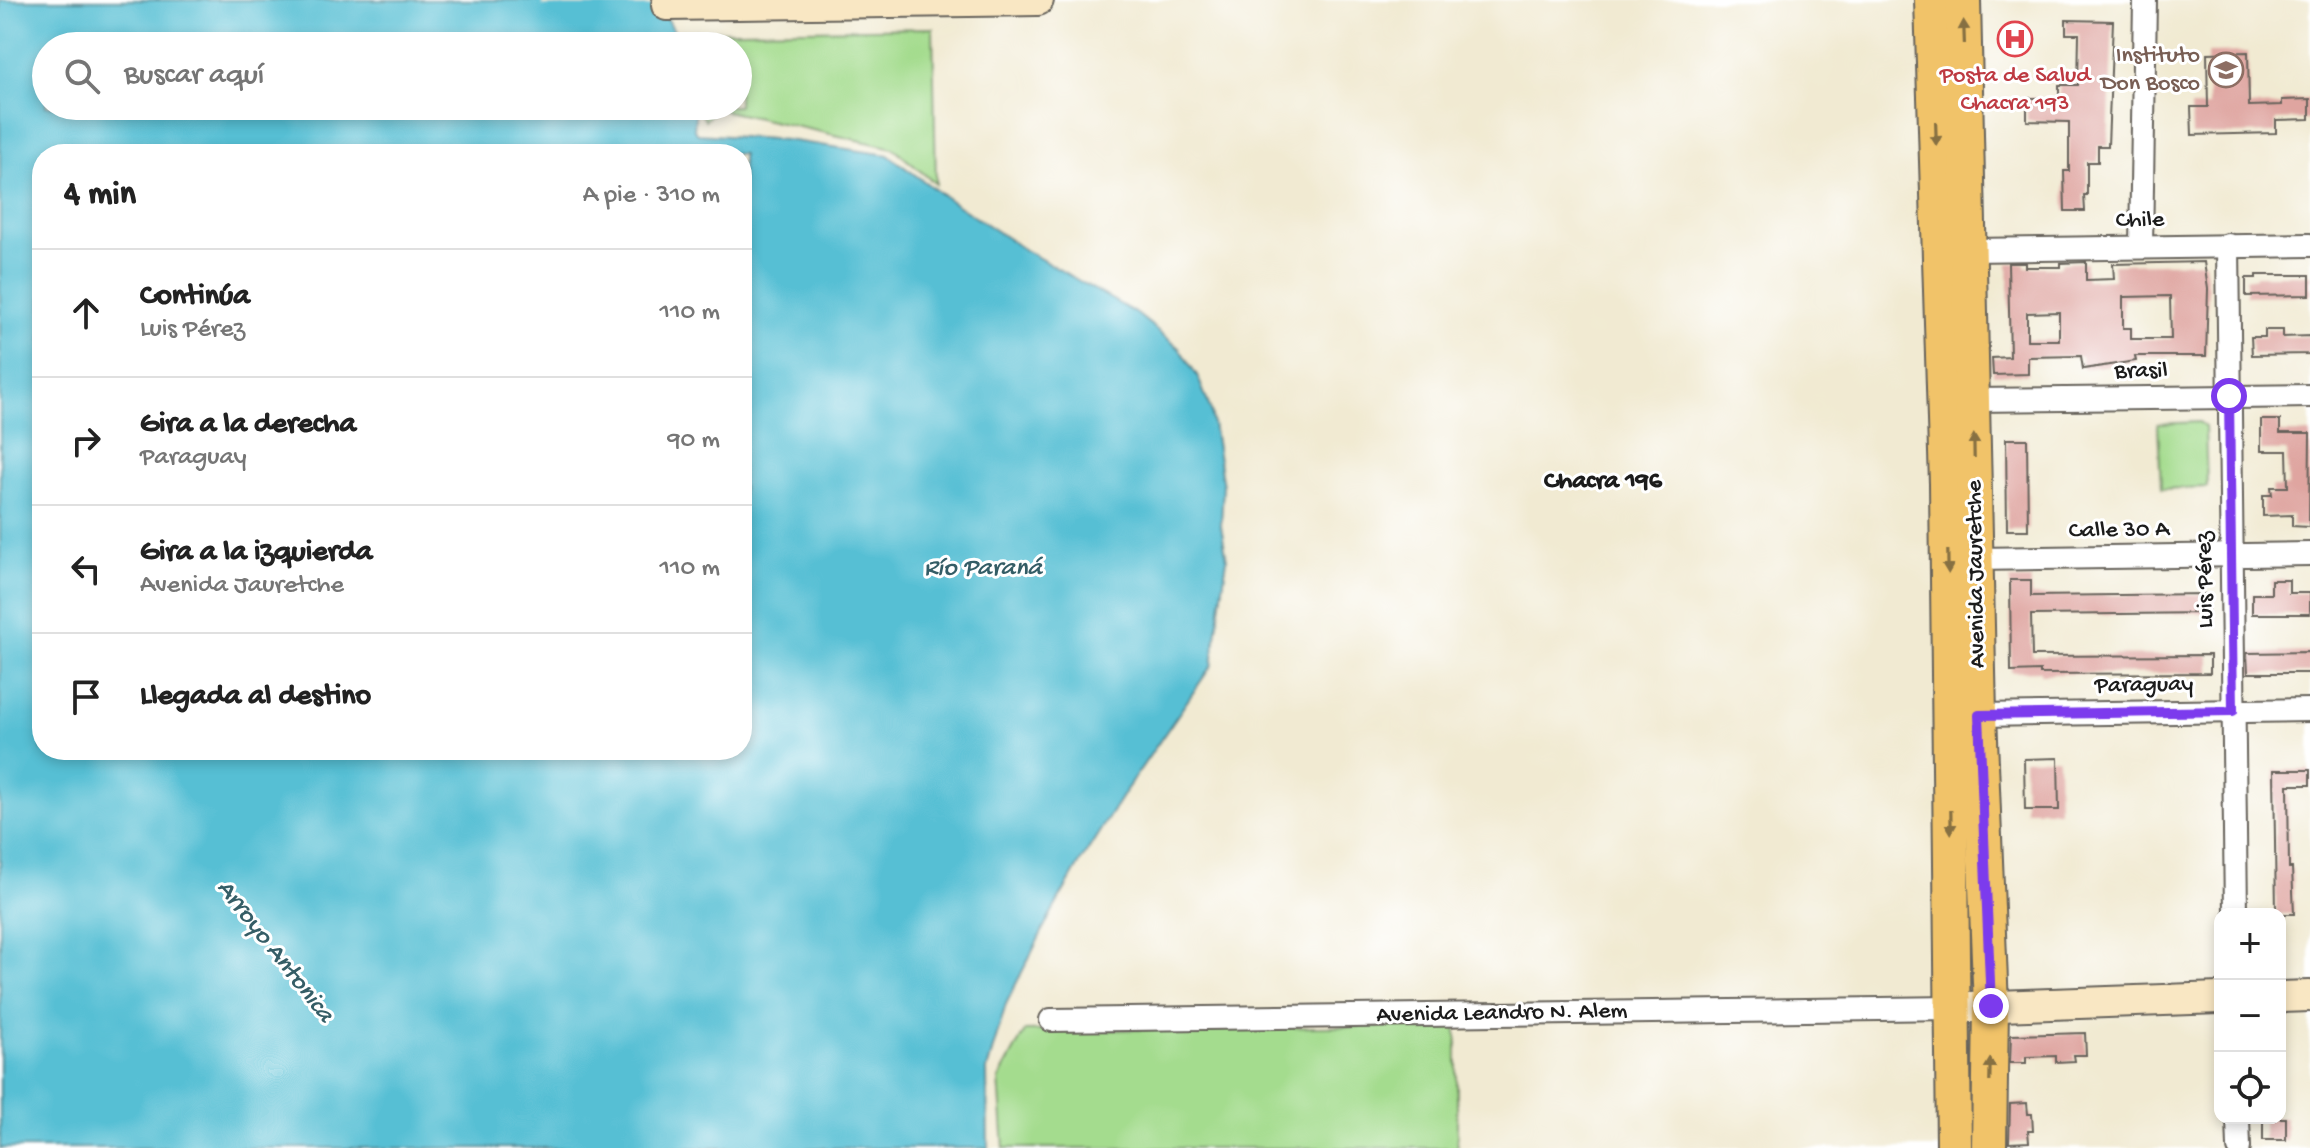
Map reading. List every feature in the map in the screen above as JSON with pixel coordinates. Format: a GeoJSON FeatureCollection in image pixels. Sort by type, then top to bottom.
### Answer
{"type":"FeatureCollection","features":[{"type":"Feature","properties":{"kind":"main road"},"geometry":{"type":"LineString","coordinates":[[667,5],[1038,0]]}},
{"type":"Feature","properties":{"kind":"main road","name":"Avenida Jauretche"},"geometry":{"type":"LineString","coordinates":[[1932,0],[1947,484],[1971,1007],[1989,1148]]}},
{"type":"Feature","properties":{"kind":"main road","name":"Avenida Jauretche"},"geometry":{"type":"LineString","coordinates":[[1954,1148],[1971,1007],[1979,715],[1963,0]]}},
{"type":"Feature","properties":{"kind":"main road"},"geometry":{"type":"LineString","coordinates":[[2286,997],[2310,996]]}},
{"type":"Feature","properties":{"kind":"main road","name":"Avenida Leandro N. Alem"},"geometry":{"type":"LineString","coordinates":[[1971,1007],[2214,998]]}},
{"type":"Feature","properties":{"kind":"street"},"geometry":{"type":"LineString","coordinates":[[2141,247],[2145,0]]}},
{"type":"Feature","properties":{"kind":"street","name":"Luis Pérez"},"geometry":{"type":"LineString","coordinates":[[2228,245],[2236,908]]}},
{"type":"Feature","properties":{"kind":"street","name":"Chile"},"geometry":{"type":"LineString","coordinates":[[1970,250],[2310,245]]}},
{"type":"Feature","properties":{"kind":"street","name":"Brasil"},"geometry":{"type":"LineString","coordinates":[[1973,400],[2310,396]]}},
{"type":"Feature","properties":{"kind":"street","name":"Calle 30 A"},"geometry":{"type":"LineString","coordinates":[[1977,559],[2310,554]]}},
{"type":"Feature","properties":{"kind":"street","name":"Paraguay"},"geometry":{"type":"LineString","coordinates":[[1979,715],[2310,710]]}},
{"type":"Feature","properties":{"kind":"street","name":"Avenida Leandro N. Alem"},"geometry":{"type":"LineString","coordinates":[[1051,1020],[1971,1007]]}},
{"type":"Feature","properties":{"kind":"street"},"geometry":{"type":"LineString","coordinates":[[2238,1124],[2239,1148]]}},
{"type":"Feature","properties":{"kind":"green space"},"geometry":{"type":"Polygon","coordinates":[[[933,28],[936,184],[893,148],[752,117],[752,32],[677,32],[933,28]]]}},
{"type":"Feature","properties":{"kind":"green space"},"geometry":{"type":"Polygon","coordinates":[[[2199,422],[2205,426],[2207,487],[2161,489],[2158,424],[2199,422]]]}},
{"type":"Feature","properties":{"kind":"green space"},"geometry":{"type":"Polygon","coordinates":[[[1457,1025],[1457,1148],[1004,1148],[999,1079],[1025,1031],[1457,1025]]]}},
{"type":"Feature","properties":{"kind":"water","name":"Río Paraná"},"geometry":{"type":"Polygon","coordinates":[[[0,0],[653,0],[675,32],[32,32],[32,120],[695,120],[694,130],[698,134],[786,140],[888,155],[1025,250],[1137,314],[1179,348],[1198,377],[1211,411],[1223,486],[1221,526],[1227,559],[1212,665],[1081,861],[1006,1004],[987,1070],[988,1148],[0,1148],[0,0]]]}},
{"type":"Feature","properties":{"kind":"pier"},"geometry":{"type":"Polygon","coordinates":[[[542,0],[653,0],[658,6],[543,6],[542,0]]]}},
{"type":"Feature","properties":{"kind":"building"},"geometry":{"type":"Polygon","coordinates":[[[2066,20],[2113,21],[2108,146],[2098,146],[2098,162],[2087,162],[2085,211],[2065,211],[2064,171],[2069,171],[2069,122],[2027,121],[2027,98],[2059,98],[2059,85],[2078,85],[2079,34],[2066,34],[2066,20]]]}},
{"type":"Feature","properties":{"kind":"building"},"geometry":{"type":"Polygon","coordinates":[[[2248,52],[2249,106],[2282,105],[2282,100],[2310,99],[2310,119],[2276,120],[2276,133],[2192,135],[2191,107],[2208,107],[2207,53],[2248,52]]]}},
{"type":"Feature","properties":{"kind":"building"},"geometry":{"type":"Polygon","coordinates":[[[2086,262],[2086,280],[2114,279],[2113,264],[2204,262],[2208,289],[2206,356],[2135,356],[2136,361],[2083,369],[2081,356],[2028,357],[2028,374],[1993,375],[1992,358],[2010,357],[2008,263],[2025,263],[2025,267],[2061,267],[2061,263],[2086,262]],[[2170,296],[2123,297],[2123,328],[2131,328],[2131,339],[2171,339],[2170,296]],[[2059,312],[2027,313],[2027,340],[2059,340],[2059,312]]]}},
{"type":"Feature","properties":{"kind":"building"},"geometry":{"type":"Polygon","coordinates":[[[2256,275],[2310,275],[2310,295],[2246,296],[2246,278],[2256,278],[2256,275]]]}},
{"type":"Feature","properties":{"kind":"building"},"geometry":{"type":"Polygon","coordinates":[[[2265,330],[2283,330],[2283,337],[2310,336],[2310,354],[2252,355],[2251,337],[2265,337],[2265,330]]]}},
{"type":"Feature","properties":{"kind":"building"},"geometry":{"type":"Polygon","coordinates":[[[2261,420],[2280,420],[2280,433],[2310,433],[2309,527],[2292,526],[2292,515],[2263,516],[2263,495],[2272,495],[2271,487],[2288,487],[2287,451],[2261,451],[2261,420]]]}},
{"type":"Feature","properties":{"kind":"building"},"geometry":{"type":"Polygon","coordinates":[[[2006,439],[2027,439],[2028,530],[2007,530],[2006,439]]]}},
{"type":"Feature","properties":{"kind":"building"},"geometry":{"type":"Polygon","coordinates":[[[2010,580],[2031,580],[2031,596],[2208,594],[2208,613],[2031,615],[2032,656],[2210,655],[2210,673],[2011,672],[2010,580]]]}},
{"type":"Feature","properties":{"kind":"building"},"geometry":{"type":"Polygon","coordinates":[[[2271,580],[2289,580],[2289,593],[2310,593],[2310,614],[2252,614],[2252,594],[2271,594],[2271,580]]]}},
{"type":"Feature","properties":{"kind":"building"},"geometry":{"type":"Polygon","coordinates":[[[2310,652],[2310,673],[2248,673],[2247,653],[2310,652]]]}},
{"type":"Feature","properties":{"kind":"building"},"geometry":{"type":"Polygon","coordinates":[[[2058,758],[2059,810],[2025,810],[2024,759],[2058,758]]]}},
{"type":"Feature","properties":{"kind":"building"},"geometry":{"type":"Polygon","coordinates":[[[2274,770],[2310,770],[2310,785],[2288,785],[2289,868],[2292,868],[2294,914],[2286,914],[2286,908],[2276,908],[2274,770]]]}},
{"type":"Feature","properties":{"kind":"building"},"geometry":{"type":"Polygon","coordinates":[[[2085,1033],[2086,1055],[2074,1055],[2075,1061],[2056,1062],[2056,1056],[2026,1057],[2026,1063],[2010,1063],[2011,1035],[2085,1033]]]}},
{"type":"Feature","properties":{"kind":"building"},"geometry":{"type":"Polygon","coordinates":[[[2027,1103],[2028,1114],[2032,1114],[2033,1131],[2028,1131],[2029,1142],[2009,1143],[2010,1104],[2027,1103]]]}},
{"type":"Feature","properties":{"kind":"building"},"geometry":{"type":"Polygon","coordinates":[[[2263,1124],[2286,1124],[2286,1140],[2263,1140],[2263,1124]]]}},
{"type":"Feature","properties":{"kind":"place","name":"Posta de Salud Chacra 193"},"geometry":{"type":"Point","coordinates":[2015,39]}},
{"type":"Feature","properties":{"kind":"place","name":"Instituto Don Bosco"},"geometry":{"type":"Point","coordinates":[2226,70]}},
{"type":"Feature","properties":{"kind":"district","name":"Chacra 196"},"geometry":{"type":"Point","coordinates":[1603,482]}},
{"type":"Feature","properties":{"kind":"route"},"geometry":{"type":"LineString","coordinates":[[1991,1006],[1979,715],[2233,711],[2229,396]]}},
{"type":"Feature","properties":{"kind":"water label","name":"Arroyo Antonica"},"geometry":{"type":"Point","coordinates":[274,952]}}]}
